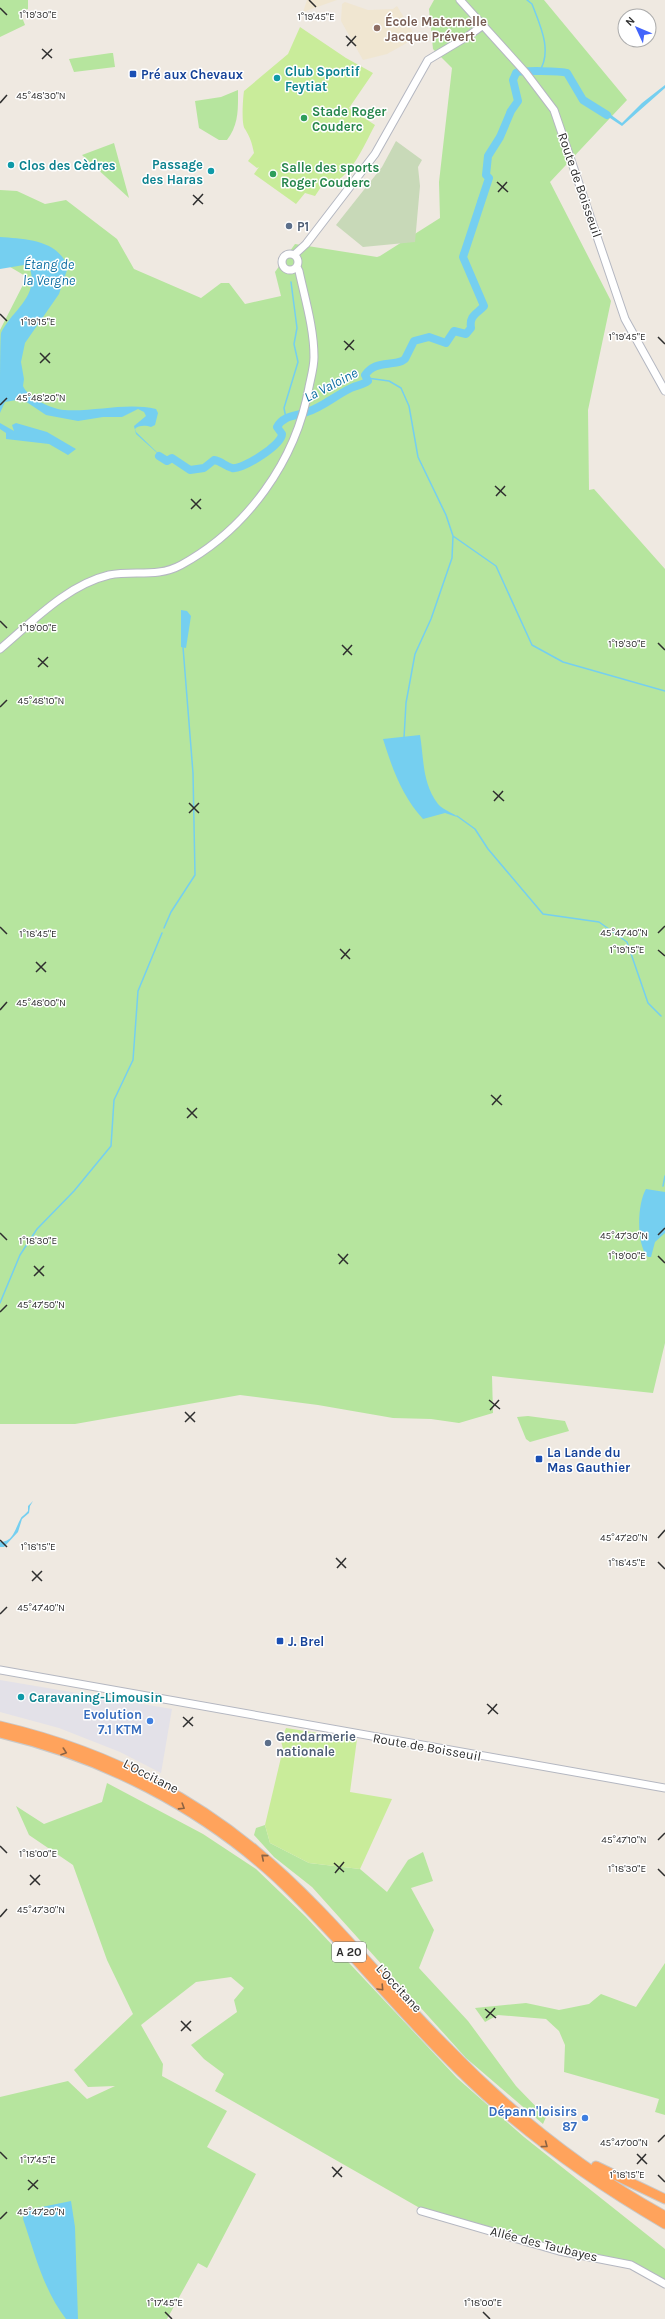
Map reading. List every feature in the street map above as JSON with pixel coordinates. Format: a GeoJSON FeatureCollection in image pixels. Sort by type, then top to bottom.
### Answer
{"type":"FeatureCollection","features":[{"type":"Feature","properties":{"kind":"highway","name":"L'Occitane"},"geometry":{"type":"LineString","coordinates":[[0,1726],[65,1744],[121,1766],[184,1799],[230,1830],[296,1886],[473,2073],[547,2136],[618,2187],[665,2216]]}},
{"type":"Feature","properties":{"kind":"highway","name":"L'Occitane"},"geometry":{"type":"LineString","coordinates":[[0,1733],[59,1750],[120,1774],[170,1800],[227,1837],[290,1891],[430,2041],[492,2100],[562,2157],[618,2196],[665,2224]]}},
{"type":"Feature","properties":{"kind":"highway"},"geometry":{"type":"LineString","coordinates":[[547,2136],[616,2177],[665,2199]]}},
{"type":"Feature","properties":{"kind":"main road","name":"Route de Boisseuil"},"geometry":{"type":"LineString","coordinates":[[460,0],[526,74],[554,110],[625,319],[665,391]]}},
{"type":"Feature","properties":{"kind":"main road"},"geometry":{"type":"LineString","coordinates":[[0,649],[51,606],[82,586],[110,575],[156,574],[180,566],[204,550],[237,524],[267,486],[287,456],[304,413],[314,358],[311,326],[301,280],[295,263],[306,244],[375,154],[428,60],[482,26]]}},
{"type":"Feature","properties":{"kind":"main road","name":"Route de Boisseuil"},"geometry":{"type":"LineString","coordinates":[[0,1670],[665,1788]]}},
{"type":"Feature","properties":{"kind":"main road","name":"Allée des Taubayes"},"geometry":{"type":"LineString","coordinates":[[421,2211],[559,2250],[630,2265],[665,2284]]}},
{"type":"Feature","properties":{"kind":"shaded area"},"geometry":{"type":"Polygon","coordinates":[[[307,0],[337,0],[303,12],[307,0]]]}},
{"type":"Feature","properties":{"kind":"shaded area","name":"École Maternelle Jacque Prévert"},"geometry":{"type":"Polygon","coordinates":[[[345,2],[368,10],[393,9],[397,6],[414,34],[414,39],[387,54],[363,60],[341,21],[342,4],[345,2]]]}},
{"type":"Feature","properties":{"kind":"shaded area"},"geometry":{"type":"Polygon","coordinates":[[[0,1680],[172,1709],[161,1773],[120,1752],[59,1728],[0,1712],[0,1680]]]}},
{"type":"Feature","properties":{"kind":"green space"},"geometry":{"type":"Polygon","coordinates":[[[0,0],[28,0],[28,9],[20,12],[25,25],[0,37],[0,0]]]}},
{"type":"Feature","properties":{"kind":"green space"},"geometry":{"type":"Polygon","coordinates":[[[434,0],[544,0],[627,100],[550,182],[611,301],[588,410],[589,490],[594,489],[665,569],[665,1343],[653,1393],[492,1376],[493,1413],[459,1423],[431,1419],[393,1418],[318,1405],[240,1395],[75,1424],[0,1424],[0,330],[27,277],[0,261],[0,190],[17,191],[45,204],[66,200],[117,239],[134,269],[201,298],[221,283],[229,283],[245,304],[281,296],[275,272],[295,244],[377,257],[380,256],[440,218],[439,182],[452,68],[433,49],[429,9],[434,0]]]}},
{"type":"Feature","properties":{"kind":"green space","name":"Stade Roger Couderc"},"geometry":{"type":"Polygon","coordinates":[[[300,27],[346,58],[373,73],[349,108],[375,125],[354,163],[340,179],[321,187],[315,196],[305,193],[296,204],[254,174],[259,167],[257,168],[248,161],[254,153],[251,140],[244,126],[243,111],[244,91],[288,54],[300,27]]]}},
{"type":"Feature","properties":{"kind":"green space"},"geometry":{"type":"Polygon","coordinates":[[[113,53],[115,67],[74,72],[69,59],[113,53]]]}},
{"type":"Feature","properties":{"kind":"green space"},"geometry":{"type":"Polygon","coordinates":[[[238,90],[238,110],[236,122],[227,140],[219,140],[199,128],[195,101],[221,97],[238,90]]]}},
{"type":"Feature","properties":{"kind":"green space"},"geometry":{"type":"Polygon","coordinates":[[[396,141],[422,160],[418,167],[420,186],[415,242],[363,247],[336,225],[382,167],[396,141]]]}},
{"type":"Feature","properties":{"kind":"green space"},"geometry":{"type":"Polygon","coordinates":[[[114,143],[129,198],[82,155],[114,143]]]}},
{"type":"Feature","properties":{"kind":"green space"},"geometry":{"type":"Polygon","coordinates":[[[528,1416],[565,1421],[569,1431],[530,1442],[526,1439],[517,1417],[528,1416]]]}},
{"type":"Feature","properties":{"kind":"green space"},"geometry":{"type":"Polygon","coordinates":[[[286,1728],[357,1739],[350,1792],[392,1799],[360,1869],[309,1863],[270,1843],[265,1825],[283,1749],[281,1741],[286,1728]]]}},
{"type":"Feature","properties":{"kind":"green space"},"geometry":{"type":"Polygon","coordinates":[[[107,1783],[203,1834],[256,1869],[305,1916],[457,2078],[524,2137],[665,2249],[665,2280],[619,2261],[535,2243],[418,2207],[215,2091],[224,2074],[204,2059],[191,2045],[237,2012],[234,2000],[244,1988],[231,1977],[196,1982],[141,2025],[163,2064],[162,2076],[227,2111],[207,2147],[256,2174],[207,2268],[198,2263],[167,2319],[0,2319],[0,2097],[68,2081],[87,2099],[115,2086],[88,2087],[74,2070],[133,2014],[107,1960],[73,1865],[29,1835],[16,1806],[44,1824],[102,1802],[107,1783]]]}},
{"type":"Feature","properties":{"kind":"green space"},"geometry":{"type":"Polygon","coordinates":[[[265,1825],[270,1843],[309,1863],[360,1869],[387,1892],[408,1860],[423,1852],[433,1881],[411,1888],[434,1930],[419,1968],[468,2021],[516,2086],[546,2117],[543,2124],[466,2058],[312,1887],[274,1857],[254,1835],[256,1828],[265,1825]]]}},
{"type":"Feature","properties":{"kind":"green space"},"geometry":{"type":"Polygon","coordinates":[[[665,1963],[665,2115],[655,2112],[659,2099],[564,2072],[565,2045],[559,2031],[546,2019],[498,2015],[485,2022],[475,2008],[526,2003],[559,2010],[589,2004],[601,1994],[636,2007],[665,1963]]]}},
{"type":"Feature","properties":{"kind":"water"},"geometry":{"type":"Polygon","coordinates":[[[523,66],[540,72],[556,71],[567,73],[583,100],[600,111],[603,109],[622,123],[642,103],[665,85],[665,88],[622,126],[595,108],[580,102],[568,75],[556,72],[540,73],[535,72],[529,70],[523,66]]]}},
{"type":"Feature","properties":{"kind":"water"},"geometry":{"type":"Polygon","coordinates":[[[518,70],[518,74],[516,73],[513,80],[518,101],[511,111],[500,137],[488,156],[489,178],[463,257],[484,306],[471,319],[471,328],[466,334],[454,331],[446,343],[429,337],[414,341],[405,359],[402,361],[375,366],[365,374],[368,381],[335,396],[309,412],[309,409],[327,398],[347,388],[364,382],[366,380],[364,373],[373,364],[395,362],[402,359],[413,339],[421,336],[428,336],[444,341],[455,329],[464,333],[469,328],[469,318],[481,306],[460,253],[466,246],[478,199],[487,179],[485,163],[488,153],[501,133],[507,110],[516,101],[512,77],[518,70]]]}},
{"type":"Feature","properties":{"kind":"water","name":"Étang de la Vergne"},"geometry":{"type":"Polygon","coordinates":[[[0,237],[39,242],[56,251],[63,258],[68,267],[59,294],[25,343],[21,362],[24,379],[23,386],[26,390],[35,399],[53,408],[64,410],[87,410],[134,406],[156,409],[158,413],[155,425],[151,427],[140,426],[135,429],[136,432],[161,456],[166,459],[171,455],[181,464],[172,458],[165,460],[136,434],[134,426],[146,416],[144,412],[138,409],[122,417],[103,417],[78,421],[46,415],[22,399],[5,402],[0,413],[1,333],[5,325],[23,303],[31,288],[32,279],[30,269],[24,265],[0,269],[0,237]]]}},
{"type":"Feature","properties":{"kind":"water"},"geometry":{"type":"Polygon","coordinates":[[[296,412],[277,427],[282,437],[279,441],[259,457],[244,466],[232,468],[214,460],[204,468],[190,470],[181,464],[194,469],[204,466],[214,457],[232,466],[257,457],[280,437],[274,426],[277,421],[296,412]]]}},
{"type":"Feature","properties":{"kind":"water"},"geometry":{"type":"Polygon","coordinates":[[[0,423],[14,431],[12,425],[16,423],[47,432],[76,449],[68,455],[49,444],[6,439],[6,433],[0,429],[0,423]]]}},
{"type":"Feature","properties":{"kind":"water"},"geometry":{"type":"Polygon","coordinates":[[[181,610],[187,611],[191,616],[186,648],[181,647],[181,610]]]}},
{"type":"Feature","properties":{"kind":"water"},"geometry":{"type":"Polygon","coordinates":[[[420,735],[424,771],[429,788],[438,804],[457,817],[445,813],[423,819],[409,801],[398,781],[383,739],[420,735]]]}},
{"type":"Feature","properties":{"kind":"water"},"geometry":{"type":"Polygon","coordinates":[[[646,1189],[665,1192],[665,1233],[655,1242],[651,1257],[648,1257],[641,1243],[639,1224],[641,1204],[646,1189]]]}},
{"type":"Feature","properties":{"kind":"water"},"geometry":{"type":"Polygon","coordinates":[[[33,1501],[30,1506],[29,1513],[22,1519],[18,1532],[4,1547],[0,1547],[0,1542],[8,1540],[14,1534],[21,1518],[28,1511],[28,1506],[33,1501]]]}},
{"type":"Feature","properties":{"kind":"water"},"geometry":{"type":"Polygon","coordinates":[[[71,2201],[75,2227],[78,2319],[66,2319],[51,2296],[40,2271],[23,2219],[24,2212],[27,2210],[71,2201]]]}},
{"type":"Feature","properties":{"kind":"waterway"},"geometry":{"type":"LineString","coordinates":[[527,0],[532,4],[544,38],[545,55],[539,72]]}},
{"type":"Feature","properties":{"kind":"waterway","name":"La Valoine"},"geometry":{"type":"LineString","coordinates":[[159,456],[167,461],[172,458],[190,470],[204,468],[214,460],[232,468],[237,468],[261,456],[276,444],[282,434],[277,427],[283,420],[290,416],[313,410],[345,391],[368,381],[365,375],[377,366],[402,361],[405,359],[414,341],[429,337],[446,343],[454,331],[466,334],[471,328],[472,317],[484,306],[463,257],[489,178],[486,175],[488,156],[500,137],[511,111],[518,101],[513,80],[516,73],[525,71],[567,73],[583,100],[607,115]]}},
{"type":"Feature","properties":{"kind":"waterway"},"geometry":{"type":"LineString","coordinates":[[286,418],[284,408],[298,362],[294,344],[297,328],[291,282]]}},
{"type":"Feature","properties":{"kind":"waterway"},"geometry":{"type":"LineString","coordinates":[[367,378],[389,381],[401,388],[409,406],[418,457],[446,515],[453,536],[496,566],[532,645],[563,662],[665,691]]}},
{"type":"Feature","properties":{"kind":"waterway"},"geometry":{"type":"LineString","coordinates":[[404,738],[406,703],[415,654],[431,619],[452,558],[453,536]]}},
{"type":"Feature","properties":{"kind":"waterway"},"geometry":{"type":"LineString","coordinates":[[164,928],[171,912],[195,875],[193,773],[183,647]]}},
{"type":"Feature","properties":{"kind":"waterway"},"geometry":{"type":"LineString","coordinates":[[457,816],[475,829],[488,849],[543,914],[599,922],[627,942],[648,1003],[661,1016]]}},
{"type":"Feature","properties":{"kind":"waterway"},"geometry":{"type":"LineString","coordinates":[[0,1303],[20,1255],[37,1229],[74,1191],[111,1146],[114,1100],[133,1060],[138,991],[162,933]]}},
{"type":"Feature","properties":{"kind":"waterway"},"geometry":{"type":"LineString","coordinates":[[663,1186],[665,1176]]}},
{"type":"Feature","properties":{"kind":"place","name":"École Maternelle Jacque Prévert"},"geometry":{"type":"Point","coordinates":[377,28]}},
{"type":"Feature","properties":{"kind":"place","name":"Pré aux Chevaux"},"geometry":{"type":"Point","coordinates":[133,74]}},
{"type":"Feature","properties":{"kind":"place","name":"Club Sportif Feytiat"},"geometry":{"type":"Point","coordinates":[277,78]}},
{"type":"Feature","properties":{"kind":"place","name":"Stade Roger Couderc"},"geometry":{"type":"Point","coordinates":[304,118]}},
{"type":"Feature","properties":{"kind":"place","name":"Clos des Cèdres"},"geometry":{"type":"Point","coordinates":[11,165]}},
{"type":"Feature","properties":{"kind":"place","name":"Passage des Haras"},"geometry":{"type":"Point","coordinates":[211,171]}},
{"type":"Feature","properties":{"kind":"place","name":"Salle des sports Roger Couderc"},"geometry":{"type":"Point","coordinates":[273,174]}},
{"type":"Feature","properties":{"kind":"place","name":"P1"},"geometry":{"type":"Point","coordinates":[289,226]}},
{"type":"Feature","properties":{"kind":"place","name":"La Lande du Mas Gauthier"},"geometry":{"type":"Point","coordinates":[539,1459]}},
{"type":"Feature","properties":{"kind":"place","name":"J. Brel"},"geometry":{"type":"Point","coordinates":[280,1641]}},
{"type":"Feature","properties":{"kind":"place","name":"Caravaning-Limousin"},"geometry":{"type":"Point","coordinates":[21,1697]}},
{"type":"Feature","properties":{"kind":"place","name":"Evolution 7.1 KTM"},"geometry":{"type":"Point","coordinates":[150,1721]}},
{"type":"Feature","properties":{"kind":"place","name":"Gendarmerie nationale"},"geometry":{"type":"Point","coordinates":[268,1743]}},
{"type":"Feature","properties":{"kind":"place","name":"Dépann'loisirs 87"},"geometry":{"type":"Point","coordinates":[585,2118]}}]}
